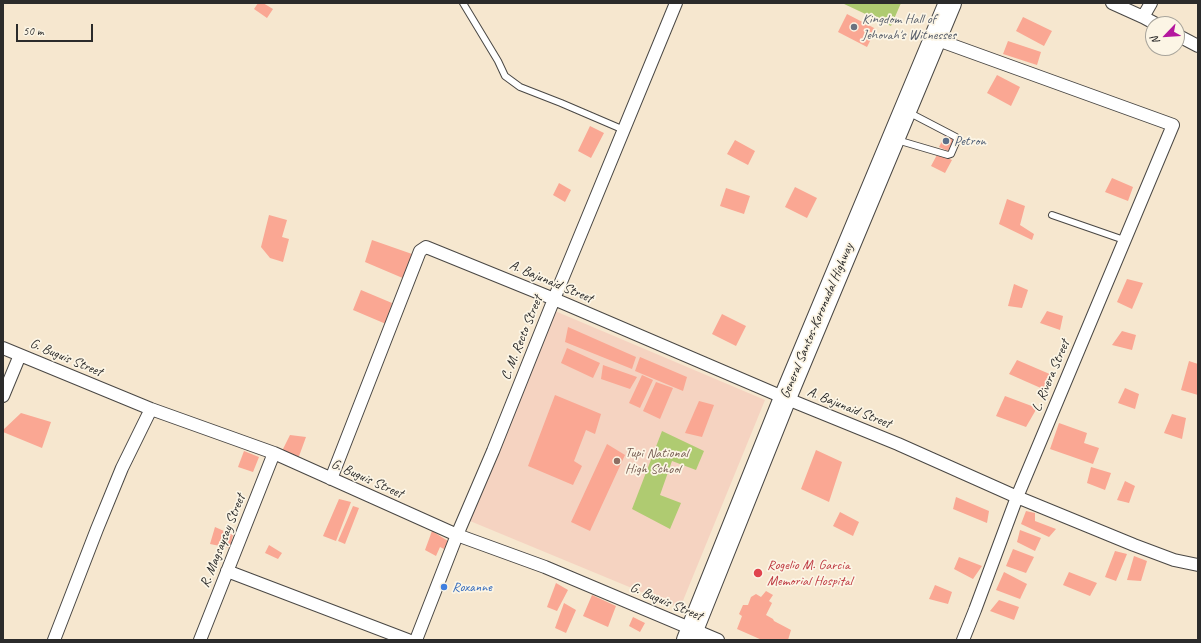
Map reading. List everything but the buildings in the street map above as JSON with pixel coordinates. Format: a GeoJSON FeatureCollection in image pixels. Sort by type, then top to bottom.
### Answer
{"type":"FeatureCollection","features":[{"type":"Feature","properties":{"kind":"highway","name":"General Santos-Koronadal Highway"},"geometry":{"type":"LineString","coordinates":[[690,635],[785,398],[950,3]]}},
{"type":"Feature","properties":{"kind":"street","name":"C. M. Recto Street"},"geometry":{"type":"LineString","coordinates":[[416,640],[457,535],[493,451],[676,3]]}},
{"type":"Feature","properties":{"kind":"street"},"geometry":{"type":"LineString","coordinates":[[1112,3],[1143,17],[1151,3]]}},
{"type":"Feature","properties":{"kind":"street","name":"L. Rivera Street"},"geometry":{"type":"LineString","coordinates":[[935,39],[1173,125],[1017,497],[963,640]]}},
{"type":"Feature","properties":{"kind":"street"},"geometry":{"type":"LineString","coordinates":[[1185,39],[1198,46]]}},
{"type":"Feature","properties":{"kind":"street","name":"A. Bajunaid Street"},"geometry":{"type":"LineString","coordinates":[[331,479],[420,251],[424,247],[428,247],[785,398],[898,444],[1017,497],[1157,554],[1198,566]]}},
{"type":"Feature","properties":{"kind":"street","name":"G. Buguis Street"},"geometry":{"type":"LineString","coordinates":[[3,348],[151,409],[274,453],[457,535],[545,568],[690,635],[718,640]]}},
{"type":"Feature","properties":{"kind":"street"},"geometry":{"type":"LineString","coordinates":[[3,396],[20,355]]}},
{"type":"Feature","properties":{"kind":"street"},"geometry":{"type":"LineString","coordinates":[[54,640],[122,468],[151,409]]}},
{"type":"Feature","properties":{"kind":"street","name":"R. Magsaysay Street"},"geometry":{"type":"LineString","coordinates":[[200,640],[274,453]]}},
{"type":"Feature","properties":{"kind":"street"},"geometry":{"type":"LineString","coordinates":[[227,571],[408,640]]}},
{"type":"Feature","properties":{"kind":"lane"},"geometry":{"type":"LineString","coordinates":[[463,3],[498,61],[505,76],[520,87],[562,103],[624,130]]}},
{"type":"Feature","properties":{"kind":"lane"},"geometry":{"type":"LineString","coordinates":[[894,139],[948,155],[952,154],[957,140],[956,137],[906,110]]}},
{"type":"Feature","properties":{"kind":"lane"},"geometry":{"type":"LineString","coordinates":[[1052,215],[1124,240]]}},
{"type":"Feature","properties":{"kind":"shaded area","name":"Tupi National High School"},"geometry":{"type":"Polygon","coordinates":[[[555,311],[765,400],[680,608],[470,521],[555,311]]]}},
{"type":"Feature","properties":{"kind":"green space"},"geometry":{"type":"Polygon","coordinates":[[[842,3],[901,3],[891,26],[842,3]]]}},
{"type":"Feature","properties":{"kind":"green space"},"geometry":{"type":"Polygon","coordinates":[[[662,431],[704,451],[696,470],[672,461],[660,495],[681,503],[670,529],[632,509],[662,431]]]}},
{"type":"Feature","properties":{"kind":"place","name":"Kingdom Hall of Jehovah's Witnesses"},"geometry":{"type":"Point","coordinates":[854,27]}},
{"type":"Feature","properties":{"kind":"place","name":"Petron"},"geometry":{"type":"Point","coordinates":[946,141]}},
{"type":"Feature","properties":{"kind":"place","name":"Tupi National High School"},"geometry":{"type":"Point","coordinates":[617,461]}},
{"type":"Feature","properties":{"kind":"place","name":"Rogelio M. Garcia Memorial Hospital"},"geometry":{"type":"Point","coordinates":[758,573]}},
{"type":"Feature","properties":{"kind":"place","name":"Roxanne"},"geometry":{"type":"Point","coordinates":[444,587]}}]}
